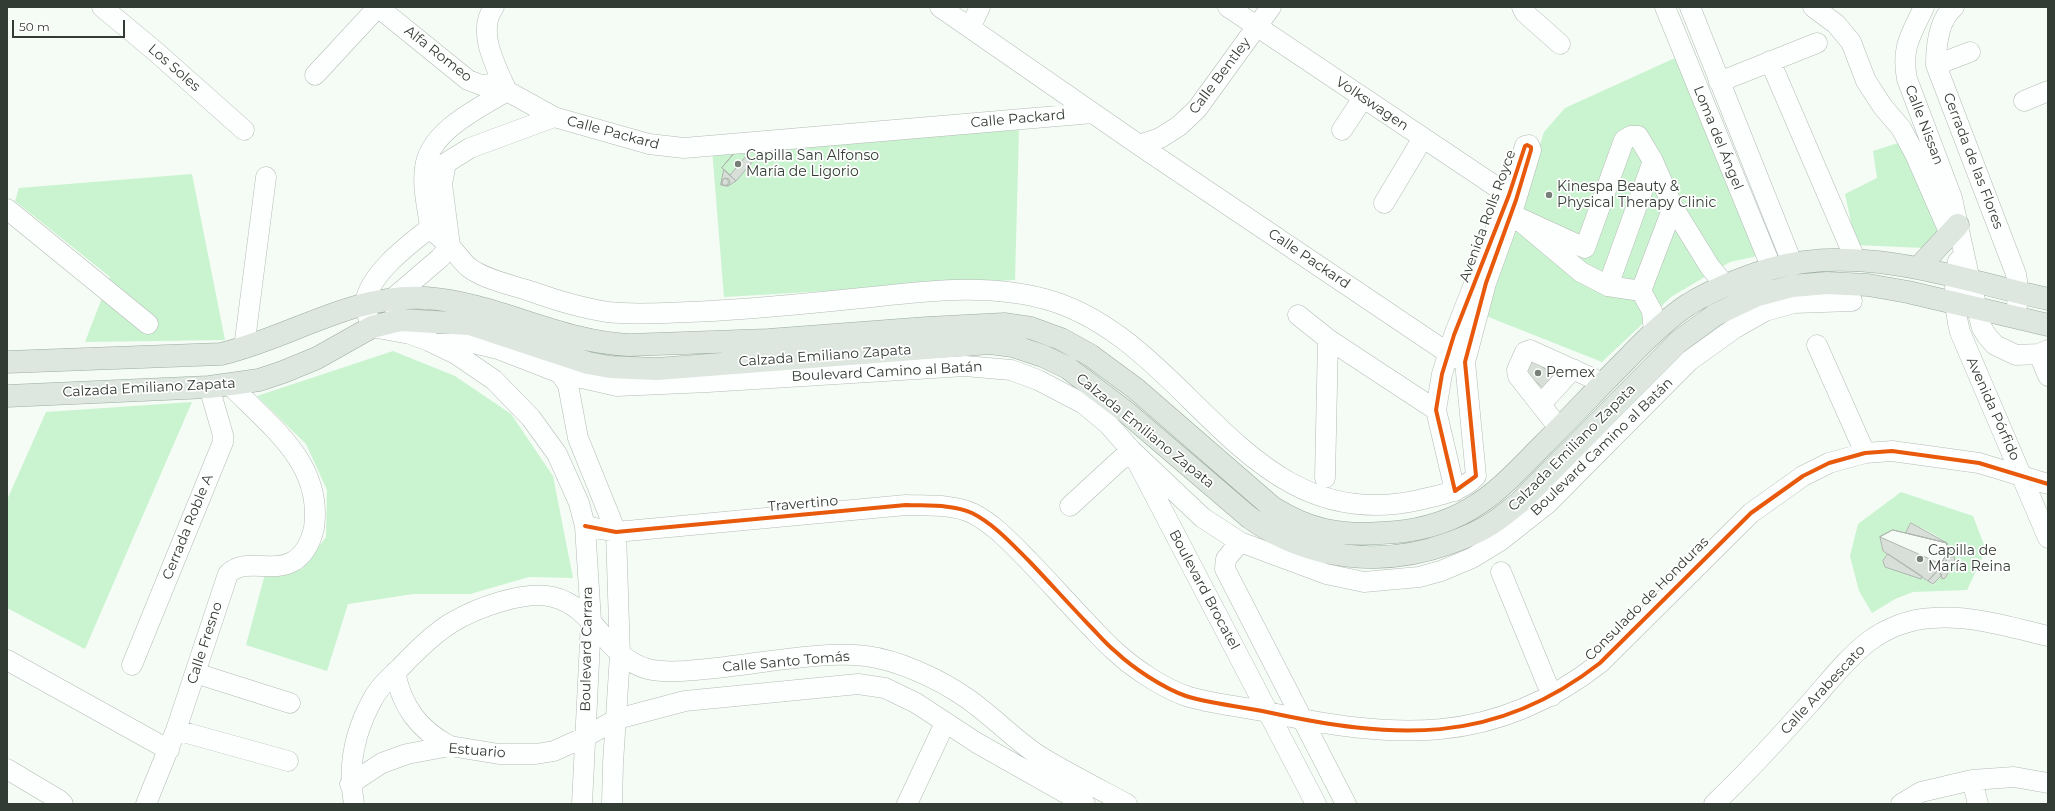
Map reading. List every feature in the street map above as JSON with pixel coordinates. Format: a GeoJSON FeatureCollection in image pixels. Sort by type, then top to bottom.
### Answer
{"type":"FeatureCollection","features":[{"type":"Feature","properties":{"kind":"main road"},"geometry":{"type":"LineString","coordinates":[[1918,268],[1956,234]]}},
{"type":"Feature","properties":{"kind":"main road","name":"Calzada Emiliano Zapata"},"geometry":{"type":"LineString","coordinates":[[7,362],[127,356],[203,355],[244,348],[339,312],[364,305],[392,300],[425,298],[459,302],[581,338],[608,344],[629,346],[768,340],[927,328],[1004,324],[1031,328],[1061,339],[1090,355],[1130,385],[1272,507],[1308,526],[1336,533],[1398,533],[1434,525],[1470,509],[1509,479],[1654,332],[1688,305],[1725,285],[1772,269],[1793,265],[1824,261],[1856,261],[1918,268],[2048,299]]}},
{"type":"Feature","properties":{"kind":"main road","name":"Calzada Emiliano Zapata"},"geometry":{"type":"LineString","coordinates":[[7,396],[219,386],[284,372],[317,358],[372,327],[470,324],[588,363],[633,369],[657,369],[990,343],[1013,346],[1043,356],[1068,368],[1098,389],[1250,518],[1269,532],[1300,546],[1325,553],[1350,558],[1377,558],[1433,549],[1463,538],[1493,523],[1520,502],[1678,342],[1715,315],[1756,296],[1792,286],[1846,283],[1908,292],[2014,317],[2047,322]]}},
{"type":"Feature","properties":{"kind":"street","name":"Los Soles"},"geometry":{"type":"LineString","coordinates":[[102,7],[155,51],[244,130]]}},
{"type":"Feature","properties":{"kind":"street"},"geometry":{"type":"LineString","coordinates":[[315,75],[378,7]]}},
{"type":"Feature","properties":{"kind":"street","name":"Alfa Romeo"},"geometry":{"type":"LineString","coordinates":[[378,7],[468,80],[481,85],[505,87]]}},
{"type":"Feature","properties":{"kind":"street"},"geometry":{"type":"LineString","coordinates":[[405,327],[392,300],[440,258],[450,246],[437,158],[437,140],[446,130],[505,87],[490,52],[487,32],[489,15],[494,7]]}},
{"type":"Feature","properties":{"kind":"street"},"geometry":{"type":"LineString","coordinates":[[940,7],[1093,113]]}},
{"type":"Feature","properties":{"kind":"street"},"geometry":{"type":"LineString","coordinates":[[970,28],[980,7]]}},
{"type":"Feature","properties":{"kind":"street","name":"Volkswagen"},"geometry":{"type":"LineString","coordinates":[[1228,7],[1512,198]]}},
{"type":"Feature","properties":{"kind":"street","name":"Calle Bentley"},"geometry":{"type":"LineString","coordinates":[[1139,145],[1160,138],[1179,126],[1197,109],[1271,7]]}},
{"type":"Feature","properties":{"kind":"street","name":"Loma del Ángel"},"geometry":{"type":"LineString","coordinates":[[1665,7],[1772,269]]}},
{"type":"Feature","properties":{"kind":"street","name":"Loma del Ángel"},"geometry":{"type":"LineString","coordinates":[[1690,7],[1793,265]]}},
{"type":"Feature","properties":{"kind":"street"},"geometry":{"type":"LineString","coordinates":[[1813,7],[1836,24],[1851,42],[1866,81],[1883,107],[1900,128],[1956,234]]}},
{"type":"Feature","properties":{"kind":"street","name":"Calle Nissan"},"geometry":{"type":"LineString","coordinates":[[1924,7],[1905,48],[1904,63],[1907,79],[1952,198],[1962,279]]}},
{"type":"Feature","properties":{"kind":"street","name":"Cerrada de las Flores"},"geometry":{"type":"LineString","coordinates":[[1954,7],[1950,10],[1942,25],[1936,45],[1936,65],[2016,274],[2019,293],[2018,305],[2014,317]]}},
{"type":"Feature","properties":{"kind":"street"},"geometry":{"type":"LineString","coordinates":[[1515,9],[1560,44]]}},
{"type":"Feature","properties":{"kind":"street"},"geometry":{"type":"LineString","coordinates":[[1719,82],[1816,43]]}},
{"type":"Feature","properties":{"kind":"street"},"geometry":{"type":"LineString","coordinates":[[1936,65],[1970,52]]}},
{"type":"Feature","properties":{"kind":"street"},"geometry":{"type":"LineString","coordinates":[[1770,61],[1856,261]]}},
{"type":"Feature","properties":{"kind":"street","name":"Calle Packard"},"geometry":{"type":"LineString","coordinates":[[505,87],[554,117],[649,144],[684,148],[1093,113],[1456,358]]}},
{"type":"Feature","properties":{"kind":"street"},"geometry":{"type":"LineString","coordinates":[[2024,101],[2048,91]]}},
{"type":"Feature","properties":{"kind":"street"},"geometry":{"type":"LineString","coordinates":[[1342,130],[1363,98]]}},
{"type":"Feature","properties":{"kind":"street"},"geometry":{"type":"LineString","coordinates":[[554,117],[470,148],[437,158],[425,167],[425,187],[430,228],[450,246],[469,268],[486,276],[549,298],[608,312],[641,314],[741,310],[928,291],[992,290],[1051,301],[1074,309],[1097,320],[1154,364],[1242,449],[1275,474],[1311,494],[1341,503],[1378,505],[1411,501],[1455,491],[1473,480],[1477,471],[1467,403],[1456,358]]}},
{"type":"Feature","properties":{"kind":"street"},"geometry":{"type":"LineString","coordinates":[[1654,332],[1652,311],[1641,292],[1608,286],[1581,272],[1513,215],[1585,248],[1624,140],[1631,136],[1638,136],[1653,161],[1673,207],[1710,267],[1725,285]]}},
{"type":"Feature","properties":{"kind":"street"},"geometry":{"type":"LineString","coordinates":[[1384,203],[1423,138]]}},
{"type":"Feature","properties":{"kind":"street"},"geometry":{"type":"LineString","coordinates":[[1608,286],[1653,161]]}},
{"type":"Feature","properties":{"kind":"street"},"geometry":{"type":"LineString","coordinates":[[244,348],[266,177]]}},
{"type":"Feature","properties":{"kind":"street","name":"Avenida Rolls Royce"},"geometry":{"type":"LineString","coordinates":[[1436,410],[1442,374],[1456,358],[1512,198]]}},
{"type":"Feature","properties":{"kind":"street"},"geometry":{"type":"LineString","coordinates":[[1641,292],[1673,207]]}},
{"type":"Feature","properties":{"kind":"street"},"geometry":{"type":"LineString","coordinates":[[7,209],[148,324]]}},
{"type":"Feature","properties":{"kind":"street"},"geometry":{"type":"LineString","coordinates":[[372,327],[364,305],[369,287],[389,264],[430,228]]}},
{"type":"Feature","properties":{"kind":"street"},"geometry":{"type":"LineString","coordinates":[[1760,242],[1780,233]]}},
{"type":"Feature","properties":{"kind":"street"},"geometry":{"type":"LineString","coordinates":[[404,250],[422,273]]}},
{"type":"Feature","properties":{"kind":"street"},"geometry":{"type":"LineString","coordinates":[[1962,279],[1977,308],[1982,328],[1987,336],[1995,345],[2016,355],[2043,352],[2048,376]]}},
{"type":"Feature","properties":{"kind":"street","name":"Avenida Pórfido"},"geometry":{"type":"LineString","coordinates":[[1962,279],[1954,303],[1960,332],[2023,476],[2048,538]]}},
{"type":"Feature","properties":{"kind":"street","name":"Boulevard Camino al Batán"},"geometry":{"type":"LineString","coordinates":[[436,344],[473,343],[498,349],[560,373],[596,383],[617,386],[708,382],[965,366],[1011,370],[1038,380],[1084,404],[1108,424],[1131,450],[1203,518],[1240,542],[1346,580],[1364,582],[1391,581],[1419,577],[1441,571],[1472,558],[1500,541],[1547,504],[1689,361],[1735,328],[1765,311],[1794,303],[1852,301]]}},
{"type":"Feature","properties":{"kind":"street"},"geometry":{"type":"LineString","coordinates":[[1298,315],[1328,338],[1436,410],[1455,491]]}},
{"type":"Feature","properties":{"kind":"street","name":"Boulevard Carrara"},"geometry":{"type":"LineString","coordinates":[[405,327],[476,366],[494,380],[532,418],[557,454],[579,503],[585,526],[591,621],[582,804]]}},
{"type":"Feature","properties":{"kind":"street"},"geometry":{"type":"LineString","coordinates":[[1326,478],[1328,338]]}},
{"type":"Feature","properties":{"kind":"street"},"geometry":{"type":"LineString","coordinates":[[1818,345],[1865,453]]}},
{"type":"Feature","properties":{"kind":"street"},"geometry":{"type":"LineString","coordinates":[[1559,428],[1517,373],[1525,352],[1530,350],[1603,383]]}},
{"type":"Feature","properties":{"kind":"street"},"geometry":{"type":"LineString","coordinates":[[1541,404],[1572,369]]}},
{"type":"Feature","properties":{"kind":"street"},"geometry":{"type":"LineString","coordinates":[[560,373],[568,385],[578,438],[616,532],[620,655],[612,804]]}},
{"type":"Feature","properties":{"kind":"street"},"geometry":{"type":"LineString","coordinates":[[571,407],[596,383]]}},
{"type":"Feature","properties":{"kind":"street","name":"Calle Fresno"},"geometry":{"type":"LineString","coordinates":[[146,804],[176,730],[228,574],[234,568],[241,566],[283,566],[293,562],[305,551],[312,539],[315,520],[314,503],[311,483],[304,466],[294,451],[219,386]]}},
{"type":"Feature","properties":{"kind":"street","name":"Cerrada Roble A"},"geometry":{"type":"LineString","coordinates":[[132,665],[223,442],[219,386]]}},
{"type":"Feature","properties":{"kind":"street"},"geometry":{"type":"LineString","coordinates":[[1070,506],[1131,450]]}},
{"type":"Feature","properties":{"kind":"street","name":"Boulevard Brocatel"},"geometry":{"type":"LineString","coordinates":[[1131,450],[1316,804]]}},
{"type":"Feature","properties":{"kind":"street","name":"Consulado de Honduras"},"geometry":{"type":"LineString","coordinates":[[1012,544],[1116,653],[1155,680],[1185,696],[1303,720],[1374,729],[1421,732],[1486,722],[1524,709],[1552,696],[1580,679],[1600,664],[1751,513],[1803,476],[1829,463],[1865,453],[1892,451],[1931,455],[1979,463],[2048,484]]}},
{"type":"Feature","properties":{"kind":"street","name":"Travertino"},"geometry":{"type":"LineString","coordinates":[[585,526],[616,532],[906,505],[942,506],[971,513],[993,528],[1012,544]]}},
{"type":"Feature","properties":{"kind":"street","name":"Boulevard Brocatel"},"geometry":{"type":"LineString","coordinates":[[1240,542],[1226,559],[1225,570],[1346,804]]}},
{"type":"Feature","properties":{"kind":"street"},"geometry":{"type":"LineString","coordinates":[[1501,572],[1552,696]]}},
{"type":"Feature","properties":{"kind":"street","name":"Calle Santo Tomás"},"geometry":{"type":"LineString","coordinates":[[354,804],[350,784],[351,761],[359,726],[375,694],[421,647],[451,623],[484,608],[509,600],[537,596],[552,597],[573,606],[591,621],[620,655],[648,669],[679,672],[841,655],[869,657],[897,664],[928,677],[964,696],[1041,757],[1127,804]]}},
{"type":"Feature","properties":{"kind":"street","name":"Calle Arabescato"},"geometry":{"type":"LineString","coordinates":[[1714,804],[1754,766],[1850,658],[1868,641],[1889,628],[1913,620],[1950,617],[1980,619],[2048,636]]}},
{"type":"Feature","properties":{"kind":"street"},"geometry":{"type":"LineString","coordinates":[[7,660],[168,750]]}},
{"type":"Feature","properties":{"kind":"street"},"geometry":{"type":"LineString","coordinates":[[395,672],[404,703],[412,717],[423,729],[450,746]]}},
{"type":"Feature","properties":{"kind":"street"},"geometry":{"type":"LineString","coordinates":[[195,673],[290,703]]}},
{"type":"Feature","properties":{"kind":"street","name":"Calle Santo Tomás"},"geometry":{"type":"LineString","coordinates":[[585,737],[616,719],[685,701],[858,684],[885,688],[916,703],[945,723],[1085,804]]}},
{"type":"Feature","properties":{"kind":"street"},"geometry":{"type":"LineString","coordinates":[[908,804],[945,723]]}},
{"type":"Feature","properties":{"kind":"street"},"geometry":{"type":"LineString","coordinates":[[176,730],[288,761]]}},
{"type":"Feature","properties":{"kind":"street","name":"Estuario"},"geometry":{"type":"LineString","coordinates":[[350,784],[382,763],[394,758],[450,746],[499,754],[536,754],[554,751],[585,737]]}},
{"type":"Feature","properties":{"kind":"street"},"geometry":{"type":"LineString","coordinates":[[7,769],[64,803]]}},
{"type":"Feature","properties":{"kind":"street"},"geometry":{"type":"LineString","coordinates":[[1901,804],[1924,798],[1972,780],[2014,777],[2048,783]]}},
{"type":"Feature","properties":{"kind":"street"},"geometry":{"type":"LineString","coordinates":[[1972,780],[1978,804]]}},
{"type":"Feature","properties":{"kind":"green space"},"geometry":{"type":"Polygon","coordinates":[[[1675,58],[1757,256],[1730,262],[1671,297],[1602,362],[1486,316],[1544,132],[1565,108],[1675,58]]]}},
{"type":"Feature","properties":{"kind":"green space"},"geometry":{"type":"Polygon","coordinates":[[[1019,130],[1015,280],[724,297],[712,149],[1019,130]]]}},
{"type":"Feature","properties":{"kind":"green space"},"geometry":{"type":"Polygon","coordinates":[[[1923,135],[1947,235],[1924,248],[1856,245],[1845,194],[1877,178],[1873,151],[1923,135]]]}},
{"type":"Feature","properties":{"kind":"green space"},"geometry":{"type":"Polygon","coordinates":[[[192,174],[225,340],[85,342],[110,277],[15,201],[19,188],[192,174]]]}},
{"type":"Feature","properties":{"kind":"green space"},"geometry":{"type":"Polygon","coordinates":[[[393,351],[455,376],[511,414],[553,476],[573,578],[529,577],[470,594],[413,594],[348,604],[327,671],[246,645],[265,574],[302,569],[326,537],[327,490],[306,444],[257,396],[393,351]]]}},
{"type":"Feature","properties":{"kind":"green space"},"geometry":{"type":"Polygon","coordinates":[[[192,402],[85,649],[7,608],[7,500],[46,412],[192,402]]]}},
{"type":"Feature","properties":{"kind":"green space"},"geometry":{"type":"Polygon","coordinates":[[[1901,492],[1973,516],[1986,550],[1967,590],[1913,592],[1895,599],[1872,613],[1859,591],[1850,556],[1858,524],[1901,492]],[[1911,523],[1906,533],[1893,530],[1880,537],[1883,551],[1888,554],[1883,561],[1920,578],[1922,576],[1933,585],[1942,575],[1942,579],[1945,578],[1955,562],[1954,557],[1949,559],[1947,546],[1938,536],[1911,523]]]}},
{"type":"Feature","properties":{"kind":"building","name":"Capilla San Alfonso María de Ligorio"},"geometry":{"type":"Polygon","coordinates":[[[739,148],[754,160],[736,181],[722,168],[739,148]]]}},
{"type":"Feature","properties":{"kind":"building"},"geometry":{"type":"Polygon","coordinates":[[[739,148],[747,155],[730,175],[722,168],[739,148]]]}},
{"type":"Feature","properties":{"kind":"building"},"geometry":{"type":"Polygon","coordinates":[[[724,170],[736,181],[728,186],[721,185],[724,170]]]}},
{"type":"Feature","properties":{"kind":"building"},"geometry":{"type":"Polygon","coordinates":[[[724,178],[728,178],[730,182],[728,186],[724,186],[722,184],[722,180],[724,178]]]}},
{"type":"Feature","properties":{"kind":"building"},"geometry":{"type":"Polygon","coordinates":[[[725,179],[728,182],[725,185],[722,182],[725,179]]]}},
{"type":"Feature","properties":{"kind":"building","name":"Pemex"},"geometry":{"type":"Polygon","coordinates":[[[1531,356],[1556,379],[1545,390],[1521,368],[1531,356]]]}},
{"type":"Feature","properties":{"kind":"building"},"geometry":{"type":"Polygon","coordinates":[[[1911,523],[1947,543],[1906,533],[1911,523]]]}},
{"type":"Feature","properties":{"kind":"building","name":"Capilla de María Reina"},"geometry":{"type":"Polygon","coordinates":[[[1893,530],[1947,543],[1947,553],[1938,570],[1928,581],[1883,551],[1880,537],[1893,530]]]}},
{"type":"Feature","properties":{"kind":"building"},"geometry":{"type":"Polygon","coordinates":[[[1893,530],[1947,543],[1947,553],[1941,564],[1880,537],[1893,530]]]}},
{"type":"Feature","properties":{"kind":"building"},"geometry":{"type":"Polygon","coordinates":[[[1947,545],[1951,552],[1949,559],[1947,559],[1940,573],[1942,575],[1933,584],[1928,581],[1938,570],[1947,553],[1947,545]]]}},
{"type":"Feature","properties":{"kind":"building"},"geometry":{"type":"Polygon","coordinates":[[[1888,554],[1922,576],[1921,579],[1885,567],[1883,561],[1888,554]]]}},
{"type":"Feature","properties":{"kind":"building"},"geometry":{"type":"Polygon","coordinates":[[[1954,556],[1955,562],[1945,578],[1942,579],[1940,573],[1947,559],[1954,556]]]}},
{"type":"Feature","properties":{"kind":"cycle path"},"geometry":{"type":"LineString","coordinates":[[1527,145],[1531,147],[1531,150],[1516,200],[1486,283],[1465,362],[1476,476],[1455,491],[1436,410],[1442,374],[1454,335],[1509,195],[1525,146],[1527,145]]}},
{"type":"Feature","properties":{"kind":"cycle path"},"geometry":{"type":"LineString","coordinates":[[585,526],[616,532],[906,505],[939,506],[964,510],[988,523],[1002,535],[1029,561],[1112,649],[1158,683],[1186,696],[1205,701],[1357,728],[1399,731],[1440,729],[1481,723],[1520,710],[1560,690],[1600,663],[1751,513],[1803,476],[1829,463],[1865,453],[1892,451],[1979,463],[2048,484]]}},
{"type":"Feature","properties":{"kind":"place","name":"Capilla San Alfonso María de Ligorio"},"geometry":{"type":"Point","coordinates":[738,164]}},
{"type":"Feature","properties":{"kind":"place","name":"Kinespa Beauty & Physical Therapy Clinic"},"geometry":{"type":"Point","coordinates":[1549,195]}},
{"type":"Feature","properties":{"kind":"place","name":"Pemex"},"geometry":{"type":"Point","coordinates":[1538,373]}},
{"type":"Feature","properties":{"kind":"place","name":"Capilla de María Reina"},"geometry":{"type":"Point","coordinates":[1920,559]}}]}
